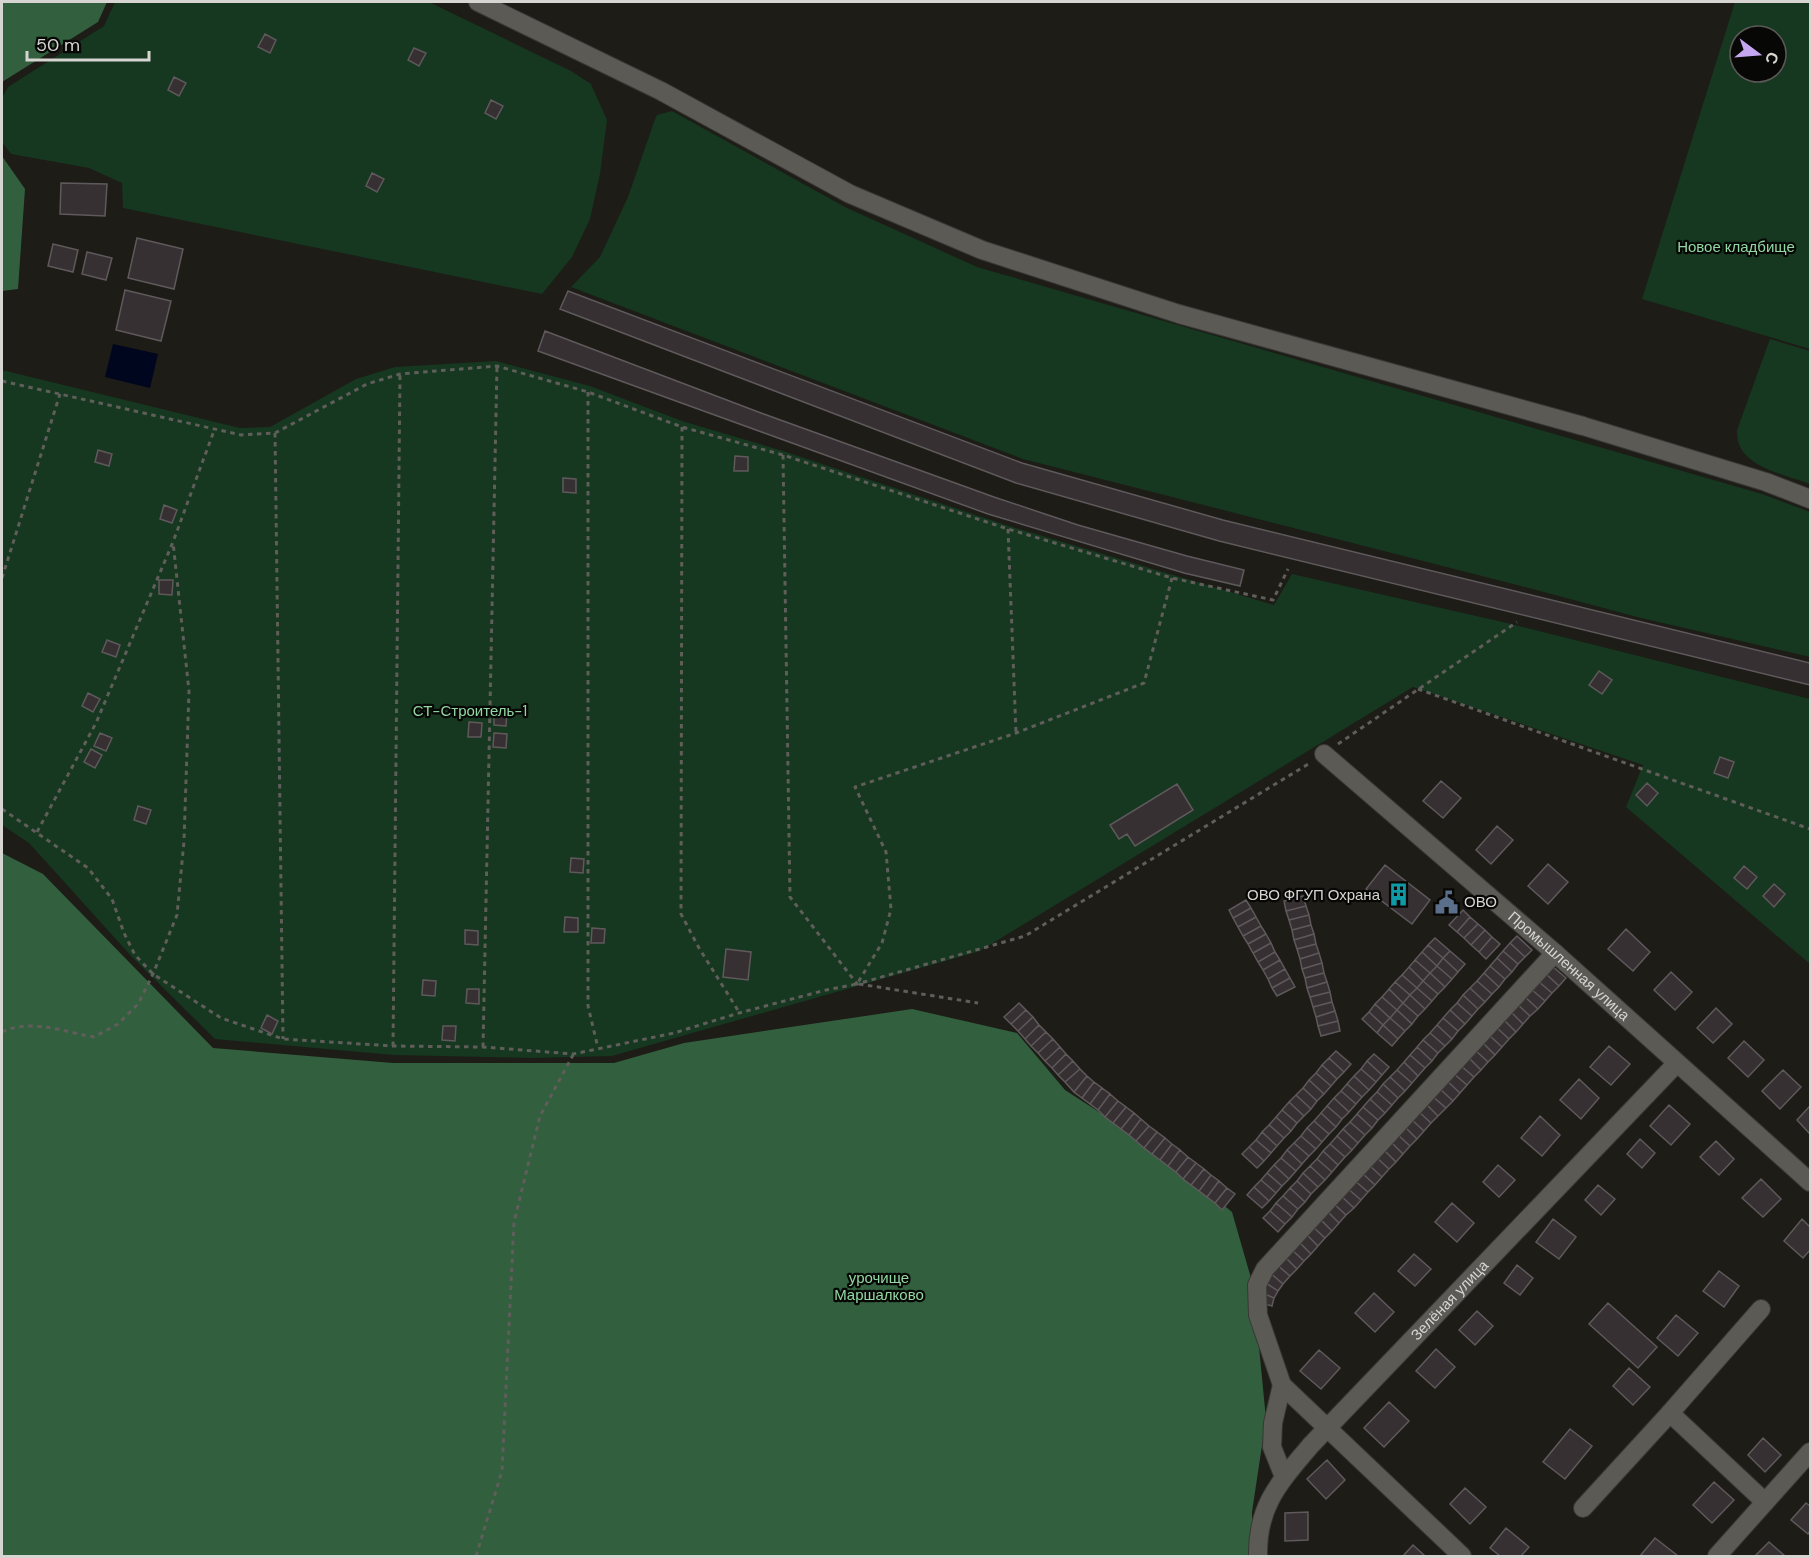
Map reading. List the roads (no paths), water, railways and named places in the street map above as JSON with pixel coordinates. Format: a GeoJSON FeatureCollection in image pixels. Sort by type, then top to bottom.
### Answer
{"type":"FeatureCollection","features":[{"type":"Feature","properties":{"kind":"street"},"geometry":{"type":"LineString","coordinates":[[478,2],[661,91],[850,194],[982,250],[1179,314],[1583,426],[1766,482],[1810,499]]}},
{"type":"Feature","properties":{"kind":"street","name":"Промышленная улица"},"geometry":{"type":"LineString","coordinates":[[1324,754],[1555,953],[1810,1182]]}},
{"type":"Feature","properties":{"kind":"street"},"geometry":{"type":"LineString","coordinates":[[1462,1557],[1282,1385],[1258,1315],[1257,1285],[1265,1269],[1555,953]]}},
{"type":"Feature","properties":{"kind":"street","name":"Зелёная улица"},"geometry":{"type":"LineString","coordinates":[[1258,1557],[1263,1516],[1273,1490],[1284,1477],[1326,1429],[1677,1062]]}},
{"type":"Feature","properties":{"kind":"street"},"geometry":{"type":"LineString","coordinates":[[1583,1508],[1761,1310]]}},
{"type":"Feature","properties":{"kind":"street"},"geometry":{"type":"LineString","coordinates":[[1282,1385],[1273,1423],[1272,1447],[1284,1477]]}},
{"type":"Feature","properties":{"kind":"street"},"geometry":{"type":"LineString","coordinates":[[1670,1413],[1766,1503]]}},
{"type":"Feature","properties":{"kind":"street"},"geometry":{"type":"LineString","coordinates":[[1717,1557],[1810,1452]]}},
{"type":"Feature","properties":{"kind":"water"},"geometry":{"type":"Polygon","coordinates":[[[113,344],[158,354],[150,388],[105,377],[113,344]]]}},
{"type":"Feature","properties":{"kind":"place","name":"ОВО ФГУП Охрана"},"geometry":{"type":"Point","coordinates":[1398,895]}},
{"type":"Feature","properties":{"kind":"place","name":"ОВО"},"geometry":{"type":"Point","coordinates":[1446,902]}},
{"type":"Feature","properties":{"kind":"park label","name":"Новое кладбище"},"geometry":{"type":"Point","coordinates":[1736,247]}},
{"type":"Feature","properties":{"kind":"park label","name":"СТ-Строитель-1"},"geometry":{"type":"Point","coordinates":[470,711]}},
{"type":"Feature","properties":{"kind":"park label","name":"урочище Маршалково"},"geometry":{"type":"Point","coordinates":[879,1286]}}]}
